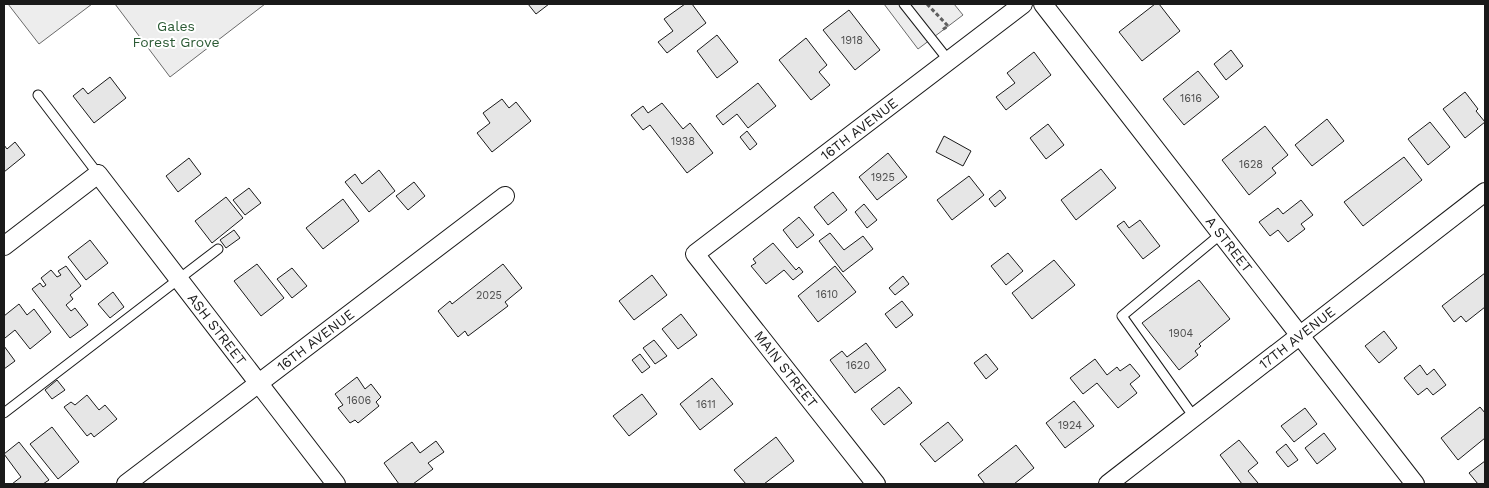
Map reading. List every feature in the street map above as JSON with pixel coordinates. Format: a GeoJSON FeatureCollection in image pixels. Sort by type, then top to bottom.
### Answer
{"type":"FeatureCollection","features":[{"type":"Feature","properties":{"kind":"street","name":"16TH AVENUE"},"geometry":{"type":"LineString","coordinates":[[695,254],[1023,4]]}},
{"type":"Feature","properties":{"kind":"street","name":"A STREET"},"geometry":{"type":"LineString","coordinates":[[1043,4],[1415,484]]}},
{"type":"Feature","properties":{"kind":"street"},"geometry":{"type":"LineString","coordinates":[[4,246],[98,174]]}},
{"type":"Feature","properties":{"kind":"street","name":"ASH STREET"},"geometry":{"type":"LineString","coordinates":[[98,174],[336,484]]}},
{"type":"Feature","properties":{"kind":"street","name":"17TH AVENUE"},"geometry":{"type":"LineString","coordinates":[[1108,484],[1485,192]]}},
{"type":"Feature","properties":{"kind":"street","name":"16TH AVENUE"},"geometry":{"type":"LineString","coordinates":[[126,484],[505,196]]}},
{"type":"Feature","properties":{"kind":"street","name":"MAIN STREET"},"geometry":{"type":"LineString","coordinates":[[695,254],[876,484]]}},
{"type":"Feature","properties":{"kind":"lane"},"geometry":{"type":"LineString","coordinates":[[904,4],[949,61]]}},
{"type":"Feature","properties":{"kind":"lane"},"geometry":{"type":"LineString","coordinates":[[38,95],[98,174]]}},
{"type":"Feature","properties":{"kind":"lane"},"geometry":{"type":"LineString","coordinates":[[1194,417],[1122,316],[1222,234]]}},
{"type":"Feature","properties":{"kind":"lane"},"geometry":{"type":"LineString","coordinates":[[4,413],[218,249]]}},
{"type":"Feature","properties":{"kind":"shaded area"},"geometry":{"type":"Polygon","coordinates":[[[8,4],[92,4],[39,44],[8,4]]]}},
{"type":"Feature","properties":{"kind":"shaded area","name":"Gales Forest Grove"},"geometry":{"type":"Polygon","coordinates":[[[115,4],[265,4],[170,77],[115,4]]]}},
{"type":"Feature","properties":{"kind":"shaded area"},"geometry":{"type":"Polygon","coordinates":[[[884,4],[954,4],[963,15],[918,49],[884,4]]]}},
{"type":"Feature","properties":{"kind":"building"},"geometry":{"type":"Polygon","coordinates":[[[528,4],[549,4],[536,14],[528,4]]]}},
{"type":"Feature","properties":{"kind":"building"},"geometry":{"type":"Polygon","coordinates":[[[685,4],[692,4],[706,23],[667,53],[658,42],[673,31],[664,19],[685,4]]]}},
{"type":"Feature","properties":{"kind":"building"},"geometry":{"type":"Polygon","coordinates":[[[1155,4],[1159,4],[1180,31],[1142,61],[1119,32],[1155,4]]]}},
{"type":"Feature","properties":{"kind":"building"},"geometry":{"type":"Polygon","coordinates":[[[849,10],[880,50],[855,70],[823,30],[849,10]]]}},
{"type":"Feature","properties":{"kind":"building"},"geometry":{"type":"Polygon","coordinates":[[[717,35],[738,62],[717,78],[697,51],[717,35]]]}},
{"type":"Feature","properties":{"kind":"building"},"geometry":{"type":"Polygon","coordinates":[[[806,38],[827,65],[819,72],[830,85],[811,100],[779,60],[806,38]]]}},
{"type":"Feature","properties":{"kind":"building"},"geometry":{"type":"Polygon","coordinates":[[[1231,50],[1243,66],[1226,80],[1214,64],[1231,50]]]}},
{"type":"Feature","properties":{"kind":"building"},"geometry":{"type":"Polygon","coordinates":[[[1034,52],[1051,75],[1006,110],[996,97],[1015,83],[1007,73],[1034,52]]]}},
{"type":"Feature","properties":{"kind":"building"},"geometry":{"type":"Polygon","coordinates":[[[1198,71],[1219,97],[1184,125],[1163,99],[1198,71]]]}},
{"type":"Feature","properties":{"kind":"building"},"geometry":{"type":"Polygon","coordinates":[[[110,77],[126,98],[94,123],[73,96],[83,88],[88,94],[110,77]]]}},
{"type":"Feature","properties":{"kind":"building"},"geometry":{"type":"Polygon","coordinates":[[[758,83],[776,106],[748,128],[737,114],[723,125],[716,116],[758,83]]]}},
{"type":"Feature","properties":{"kind":"building"},"geometry":{"type":"Polygon","coordinates":[[[1465,92],[1485,122],[1465,138],[1443,109],[1465,92]]]}},
{"type":"Feature","properties":{"kind":"building"},"geometry":{"type":"Polygon","coordinates":[[[502,99],[509,108],[516,102],[531,121],[492,152],[477,133],[490,123],[483,113],[502,99]]]}},
{"type":"Feature","properties":{"kind":"building"},"geometry":{"type":"Polygon","coordinates":[[[662,103],[683,129],[690,123],[713,153],[687,173],[650,125],[643,130],[631,115],[643,106],[648,113],[662,103]]]}},
{"type":"Feature","properties":{"kind":"building"},"geometry":{"type":"Polygon","coordinates":[[[1327,119],[1344,141],[1312,166],[1295,145],[1327,119]]]}},
{"type":"Feature","properties":{"kind":"building"},"geometry":{"type":"Polygon","coordinates":[[[1430,122],[1450,147],[1428,165],[1408,139],[1430,122]]]}},
{"type":"Feature","properties":{"kind":"building"},"geometry":{"type":"Polygon","coordinates":[[[1048,124],[1064,145],[1046,159],[1030,138],[1048,124]]]}},
{"type":"Feature","properties":{"kind":"building"},"geometry":{"type":"Polygon","coordinates":[[[1265,126],[1288,155],[1272,168],[1276,173],[1249,195],[1222,160],[1265,126]]]}},
{"type":"Feature","properties":{"kind":"building"},"geometry":{"type":"Polygon","coordinates":[[[747,131],[757,144],[750,150],[740,137],[747,131]]]}},
{"type":"Feature","properties":{"kind":"building"},"geometry":{"type":"Polygon","coordinates":[[[944,136],[971,151],[963,166],[936,152],[944,136]]]}},
{"type":"Feature","properties":{"kind":"building"},"geometry":{"type":"Polygon","coordinates":[[[15,142],[25,155],[4,172],[4,145],[7,149],[15,142]]]}},
{"type":"Feature","properties":{"kind":"building"},"geometry":{"type":"Polygon","coordinates":[[[888,153],[907,177],[877,200],[859,177],[888,153]]]}},
{"type":"Feature","properties":{"kind":"building"},"geometry":{"type":"Polygon","coordinates":[[[1404,157],[1422,180],[1363,226],[1344,202],[1404,157]]]}},
{"type":"Feature","properties":{"kind":"building"},"geometry":{"type":"Polygon","coordinates":[[[189,158],[201,174],[178,192],[166,176],[189,158]]]}},
{"type":"Feature","properties":{"kind":"building"},"geometry":{"type":"Polygon","coordinates":[[[1101,169],[1116,188],[1076,220],[1061,200],[1101,169]]]}},
{"type":"Feature","properties":{"kind":"building"},"geometry":{"type":"Polygon","coordinates":[[[379,170],[395,191],[369,212],[345,182],[355,174],[362,184],[379,170]]]}},
{"type":"Feature","properties":{"kind":"building"},"geometry":{"type":"Polygon","coordinates":[[[969,176],[984,195],[952,220],[937,200],[969,176]]]}},
{"type":"Feature","properties":{"kind":"building"},"geometry":{"type":"Polygon","coordinates":[[[414,182],[425,196],[408,210],[396,196],[414,182]]]}},
{"type":"Feature","properties":{"kind":"building"},"geometry":{"type":"Polygon","coordinates":[[[249,188],[261,203],[245,215],[233,200],[249,188]]]}},
{"type":"Feature","properties":{"kind":"building"},"geometry":{"type":"Polygon","coordinates":[[[1000,190],[1006,198],[995,207],[989,199],[1000,190]]]}},
{"type":"Feature","properties":{"kind":"building"},"geometry":{"type":"Polygon","coordinates":[[[833,192],[847,210],[828,225],[814,207],[833,192]]]}},
{"type":"Feature","properties":{"kind":"building"},"geometry":{"type":"Polygon","coordinates":[[[226,197],[243,218],[212,243],[195,221],[226,197]]]}},
{"type":"Feature","properties":{"kind":"building"},"geometry":{"type":"Polygon","coordinates":[[[343,199],[359,221],[323,249],[306,228],[343,199]]]}},
{"type":"Feature","properties":{"kind":"building"},"geometry":{"type":"Polygon","coordinates":[[[1301,200],[1313,215],[1301,224],[1305,229],[1288,242],[1278,230],[1270,236],[1259,222],[1278,208],[1283,214],[1301,200]]]}},
{"type":"Feature","properties":{"kind":"building"},"geometry":{"type":"Polygon","coordinates":[[[864,204],[877,220],[867,228],[855,212],[864,204]]]}},
{"type":"Feature","properties":{"kind":"building"},"geometry":{"type":"Polygon","coordinates":[[[799,217],[814,235],[797,248],[783,230],[799,217]]]}},
{"type":"Feature","properties":{"kind":"building"},"geometry":{"type":"Polygon","coordinates":[[[1140,220],[1160,246],[1143,259],[1117,226],[1124,221],[1129,228],[1140,220]]]}},
{"type":"Feature","properties":{"kind":"building"},"geometry":{"type":"Polygon","coordinates":[[[234,230],[240,238],[226,248],[220,240],[234,230]]]}},
{"type":"Feature","properties":{"kind":"building"},"geometry":{"type":"Polygon","coordinates":[[[830,233],[844,250],[863,236],[873,249],[843,272],[819,241],[830,233]]]}},
{"type":"Feature","properties":{"kind":"building"},"geometry":{"type":"Polygon","coordinates":[[[90,240],[108,263],[86,280],[68,257],[90,240]]]}},
{"type":"Feature","properties":{"kind":"building"},"geometry":{"type":"Polygon","coordinates":[[[773,243],[796,270],[799,267],[803,272],[793,280],[784,270],[766,284],[751,266],[756,263],[753,259],[773,243]]]}},
{"type":"Feature","properties":{"kind":"building"},"geometry":{"type":"Polygon","coordinates":[[[1008,253],[1023,271],[1006,285],[991,266],[1008,253]]]}},
{"type":"Feature","properties":{"kind":"building"},"geometry":{"type":"Polygon","coordinates":[[[1054,260],[1075,285],[1032,319],[1012,293],[1054,260]]]}},
{"type":"Feature","properties":{"kind":"building"},"geometry":{"type":"Polygon","coordinates":[[[257,264],[284,298],[261,316],[234,281],[257,264]]]}},
{"type":"Feature","properties":{"kind":"building"},"geometry":{"type":"Polygon","coordinates":[[[503,264],[522,288],[505,302],[508,306],[468,336],[465,331],[458,337],[438,311],[450,301],[452,304],[503,264]]]}},
{"type":"Feature","properties":{"kind":"building"},"geometry":{"type":"Polygon","coordinates":[[[66,266],[81,286],[70,295],[73,299],[66,305],[71,311],[75,308],[88,325],[70,338],[32,289],[40,283],[43,287],[46,285],[41,278],[51,270],[57,277],[61,275],[58,271],[66,266]]]}},
{"type":"Feature","properties":{"kind":"building"},"geometry":{"type":"Polygon","coordinates":[[[835,266],[856,292],[818,322],[798,296],[835,266]]]}},
{"type":"Feature","properties":{"kind":"building"},"geometry":{"type":"Polygon","coordinates":[[[292,268],[307,286],[292,298],[277,279],[292,268]]]}},
{"type":"Feature","properties":{"kind":"building"},"geometry":{"type":"Polygon","coordinates":[[[1485,273],[1485,307],[1466,322],[1461,316],[1454,322],[1442,306],[1485,273]]]}},
{"type":"Feature","properties":{"kind":"building"},"geometry":{"type":"Polygon","coordinates":[[[652,275],[667,295],[634,320],[619,301],[652,275]]]}},
{"type":"Feature","properties":{"kind":"building"},"geometry":{"type":"Polygon","coordinates":[[[903,276],[909,284],[895,295],[889,288],[903,276]]]}},
{"type":"Feature","properties":{"kind":"building"},"geometry":{"type":"Polygon","coordinates":[[[1199,280],[1230,319],[1199,344],[1201,346],[1195,351],[1198,355],[1179,370],[1142,323],[1199,280]]]}},
{"type":"Feature","properties":{"kind":"building"},"geometry":{"type":"Polygon","coordinates":[[[113,292],[124,307],[110,318],[98,304],[113,292]]]}},
{"type":"Feature","properties":{"kind":"building"},"geometry":{"type":"Polygon","coordinates":[[[902,301],[913,315],[896,328],[885,314],[902,301]]]}},
{"type":"Feature","properties":{"kind":"building"},"geometry":{"type":"Polygon","coordinates":[[[19,304],[27,315],[34,309],[51,332],[30,349],[15,330],[4,337],[4,316],[19,304]]]}},
{"type":"Feature","properties":{"kind":"building"},"geometry":{"type":"Polygon","coordinates":[[[681,314],[697,335],[678,349],[662,329],[681,314]]]}},
{"type":"Feature","properties":{"kind":"building"},"geometry":{"type":"Polygon","coordinates":[[[1384,331],[1397,348],[1379,363],[1365,346],[1384,331]]]}},
{"type":"Feature","properties":{"kind":"building"},"geometry":{"type":"Polygon","coordinates":[[[654,340],[667,356],[655,364],[643,348],[654,340]]]}},
{"type":"Feature","properties":{"kind":"building"},"geometry":{"type":"Polygon","coordinates":[[[866,343],[886,370],[855,393],[830,360],[842,351],[847,357],[866,343]]]}},
{"type":"Feature","properties":{"kind":"building"},"geometry":{"type":"Polygon","coordinates":[[[4,346],[15,361],[4,369],[4,346]]]}},
{"type":"Feature","properties":{"kind":"building"},"geometry":{"type":"Polygon","coordinates":[[[640,354],[650,367],[642,373],[632,360],[640,354]]]}},
{"type":"Feature","properties":{"kind":"building"},"geometry":{"type":"Polygon","coordinates":[[[986,354],[998,369],[986,379],[974,363],[986,354]]]}},
{"type":"Feature","properties":{"kind":"building"},"geometry":{"type":"Polygon","coordinates":[[[1095,359],[1107,375],[1117,367],[1120,371],[1130,364],[1140,376],[1130,384],[1137,393],[1118,408],[1097,383],[1083,394],[1070,378],[1095,359]]]}},
{"type":"Feature","properties":{"kind":"building"},"geometry":{"type":"Polygon","coordinates":[[[1420,365],[1427,375],[1434,369],[1446,385],[1433,395],[1427,388],[1418,395],[1404,378],[1420,365]]]}},
{"type":"Feature","properties":{"kind":"building"},"geometry":{"type":"Polygon","coordinates":[[[357,377],[365,389],[371,384],[381,397],[376,402],[379,406],[358,423],[355,420],[350,423],[338,408],[343,405],[335,394],[357,377]]]}},
{"type":"Feature","properties":{"kind":"building"},"geometry":{"type":"Polygon","coordinates":[[[712,378],[733,404],[700,430],[680,404],[712,378]]]}},
{"type":"Feature","properties":{"kind":"building"},"geometry":{"type":"Polygon","coordinates":[[[57,380],[65,390],[52,399],[45,390],[57,380]]]}},
{"type":"Feature","properties":{"kind":"building"},"geometry":{"type":"Polygon","coordinates":[[[899,387],[912,403],[884,425],[871,409],[899,387]]]}},
{"type":"Feature","properties":{"kind":"building"},"geometry":{"type":"Polygon","coordinates":[[[642,394],[657,414],[629,436],[613,416],[642,394]]]}},
{"type":"Feature","properties":{"kind":"building"},"geometry":{"type":"Polygon","coordinates":[[[87,395],[99,410],[105,405],[117,419],[94,437],[91,433],[87,436],[64,407],[71,402],[75,405],[87,395]]]}},
{"type":"Feature","properties":{"kind":"building"},"geometry":{"type":"Polygon","coordinates":[[[1074,401],[1094,426],[1065,448],[1046,423],[1074,401]]]}},
{"type":"Feature","properties":{"kind":"building"},"geometry":{"type":"Polygon","coordinates":[[[1480,407],[1485,413],[1485,438],[1458,460],[1441,438],[1480,407]]]}},
{"type":"Feature","properties":{"kind":"building"},"geometry":{"type":"Polygon","coordinates":[[[1305,408],[1317,424],[1294,442],[1281,426],[1305,408]]]}},
{"type":"Feature","properties":{"kind":"building"},"geometry":{"type":"Polygon","coordinates":[[[948,422],[963,440],[935,462],[920,444],[948,422]]]}},
{"type":"Feature","properties":{"kind":"building"},"geometry":{"type":"Polygon","coordinates":[[[52,427],[79,462],[58,479],[30,444],[52,427]]]}},
{"type":"Feature","properties":{"kind":"building"},"geometry":{"type":"Polygon","coordinates":[[[1324,433],[1336,449],[1317,464],[1305,448],[1324,433]]]}},
{"type":"Feature","properties":{"kind":"building"},"geometry":{"type":"Polygon","coordinates":[[[776,437],[794,461],[764,484],[746,484],[734,470],[776,437]]]}},
{"type":"Feature","properties":{"kind":"building"},"geometry":{"type":"Polygon","coordinates":[[[1239,440],[1258,463],[1248,471],[1257,484],[1242,484],[1220,455],[1239,440]]]}},
{"type":"Feature","properties":{"kind":"building"},"geometry":{"type":"Polygon","coordinates":[[[436,441],[444,452],[428,463],[433,469],[413,484],[399,484],[384,463],[412,442],[420,453],[436,441]]]}},
{"type":"Feature","properties":{"kind":"building"},"geometry":{"type":"Polygon","coordinates":[[[19,442],[49,480],[43,484],[12,484],[21,477],[4,454],[19,442]]]}},
{"type":"Feature","properties":{"kind":"building"},"geometry":{"type":"Polygon","coordinates":[[[1286,444],[1298,460],[1288,467],[1276,452],[1286,444]]]}},
{"type":"Feature","properties":{"kind":"building"},"geometry":{"type":"Polygon","coordinates":[[[1016,445],[1034,468],[1014,484],[985,484],[978,475],[1016,445]]]}},
{"type":"Feature","properties":{"kind":"building"},"geometry":{"type":"Polygon","coordinates":[[[1485,461],[1485,484],[1478,484],[1469,473],[1485,461]]]}}]}
